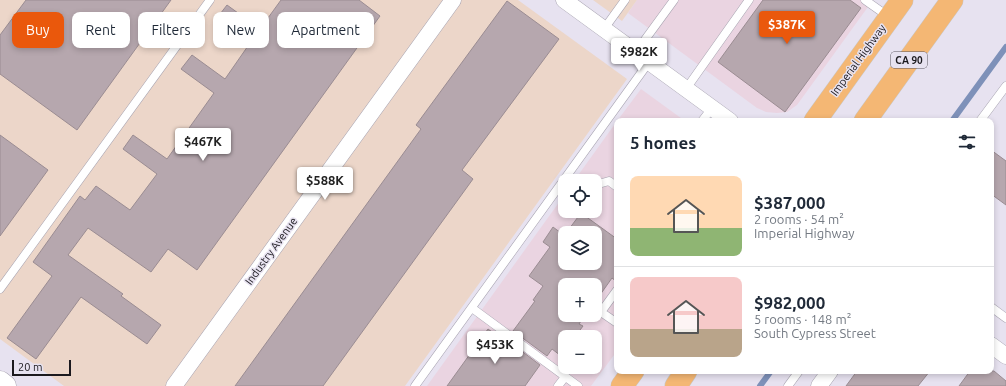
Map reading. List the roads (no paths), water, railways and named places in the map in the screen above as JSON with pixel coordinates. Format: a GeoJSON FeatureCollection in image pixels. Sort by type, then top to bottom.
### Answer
{"type":"FeatureCollection","features":[{"type":"Feature","properties":{"kind":"main road","name":"Imperial Highway"},"geometry":{"type":"LineString","coordinates":[[817,118],[902,0]]}},
{"type":"Feature","properties":{"kind":"main road","name":"CA 90"},"geometry":{"type":"LineString","coordinates":[[867,118],[952,0]]}},
{"type":"Feature","properties":{"kind":"main road"},"geometry":{"type":"LineString","coordinates":[[622,386],[631,374]]}},
{"type":"Feature","properties":{"kind":"main road"},"geometry":{"type":"LineString","coordinates":[[676,386],[684,374]]}},
{"type":"Feature","properties":{"kind":"main road"},"geometry":{"type":"LineString","coordinates":[[0,382],[5,386]]}},
{"type":"Feature","properties":{"kind":"street","name":"Industry Avenue"},"geometry":{"type":"LineString","coordinates":[[174,386],[453,0]]}},
{"type":"Feature","properties":{"kind":"street"},"geometry":{"type":"LineString","coordinates":[[564,0],[726,118]]}},
{"type":"Feature","properties":{"kind":"street"},"geometry":{"type":"LineString","coordinates":[[994,347],[1006,356]]}},
{"type":"Feature","properties":{"kind":"street"},"geometry":{"type":"LineString","coordinates":[[819,386],[828,374]]}},
{"type":"Feature","properties":{"kind":"lane"},"geometry":{"type":"LineString","coordinates":[[0,289],[210,0]]}},
{"type":"Feature","properties":{"kind":"lane"},"geometry":{"type":"LineString","coordinates":[[604,29],[625,0]]}},
{"type":"Feature","properties":{"kind":"lane"},"geometry":{"type":"LineString","coordinates":[[636,52],[674,0]]}},
{"type":"Feature","properties":{"kind":"lane"},"geometry":{"type":"LineString","coordinates":[[686,89],[749,0]]}},
{"type":"Feature","properties":{"kind":"lane"},"geometry":{"type":"LineString","coordinates":[[865,0],[889,18]]}},
{"type":"Feature","properties":{"kind":"lane"},"geometry":{"type":"LineString","coordinates":[[569,174],[649,62]]}},
{"type":"Feature","properties":{"kind":"lane"},"geometry":{"type":"LineString","coordinates":[[982,118],[1006,86]]}},
{"type":"Feature","properties":{"kind":"lane"},"geometry":{"type":"LineString","coordinates":[[704,118],[712,108]]}},
{"type":"Feature","properties":{"kind":"lane"},"geometry":{"type":"LineString","coordinates":[[602,183],[609,181],[614,185]]}},
{"type":"Feature","properties":{"kind":"lane"},"geometry":{"type":"LineString","coordinates":[[415,386],[558,189]]}},
{"type":"Feature","properties":{"kind":"lane"},"geometry":{"type":"LineString","coordinates":[[614,294],[601,312],[614,321]]}},
{"type":"Feature","properties":{"kind":"lane"},"geometry":{"type":"LineString","coordinates":[[472,308],[578,386]]}},
{"type":"Feature","properties":{"kind":"lane"},"geometry":{"type":"LineString","coordinates":[[994,309],[1006,318]]}},
{"type":"Feature","properties":{"kind":"lane"},"geometry":{"type":"LineString","coordinates":[[788,386],[796,374]]}},
{"type":"Feature","properties":{"kind":"lane"},"geometry":{"type":"LineString","coordinates":[[558,386],[565,377]]}},
{"type":"Feature","properties":{"kind":"waterway"},"geometry":{"type":"LineString","coordinates":[[954,118],[1006,47]]}},
{"type":"Feature","properties":{"kind":"waterway"},"geometry":{"type":"LineString","coordinates":[[760,386],[769,374]]}}]}
